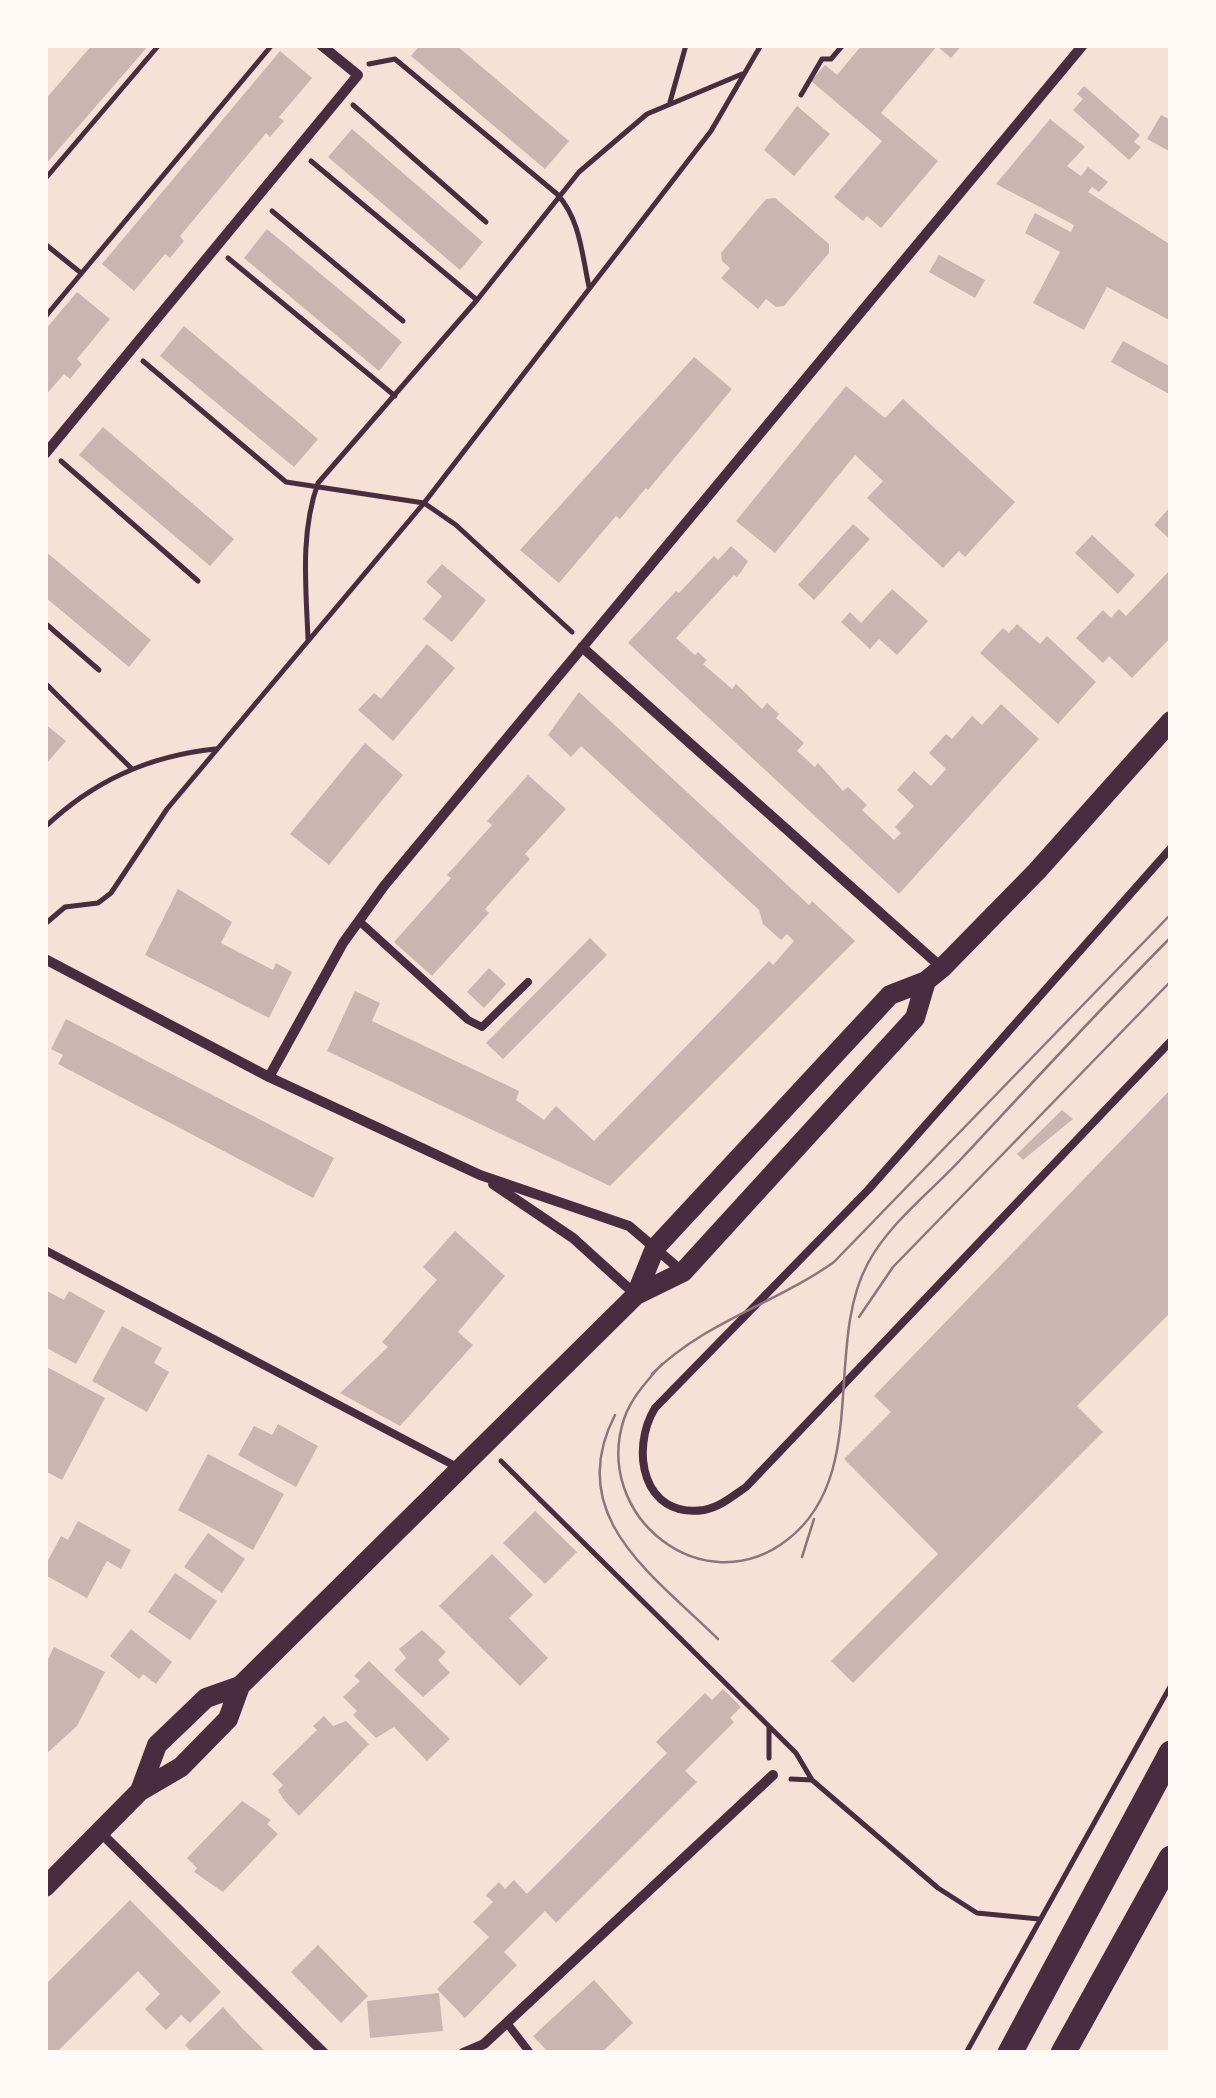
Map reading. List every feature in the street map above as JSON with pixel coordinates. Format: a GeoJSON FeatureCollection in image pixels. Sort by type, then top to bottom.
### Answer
{"type":"FeatureCollection","features":[{"type":"Feature","properties":{"kind":"main road"},"geometry":{"type":"LineString","coordinates":[[636,1295],[655,1248],[890,995],[934,974],[1037,871],[1171,721]]}},
{"type":"Feature","properties":{"kind":"main road"},"geometry":{"type":"LineString","coordinates":[[140,1791],[156,1746],[206,1698],[240,1686],[636,1295],[683,1272],[915,1018],[934,974]]}},
{"type":"Feature","properties":{"kind":"main road"},"geometry":{"type":"LineString","coordinates":[[45,1888],[140,1791],[181,1767],[228,1719],[240,1686]]}},
{"type":"Feature","properties":{"kind":"main road"},"geometry":{"type":"LineString","coordinates":[[1010,2053],[1171,1753]]}},
{"type":"Feature","properties":{"kind":"main road"},"geometry":{"type":"LineString","coordinates":[[1063,2053],[1171,1858]]}},
{"type":"Feature","properties":{"kind":"street"},"geometry":{"type":"LineString","coordinates":[[47,452],[358,75],[322,45]]}},
{"type":"Feature","properties":{"kind":"street"},"geometry":{"type":"LineString","coordinates":[[269,1077],[359,921],[1084,45]]}},
{"type":"Feature","properties":{"kind":"street"},"geometry":{"type":"LineString","coordinates":[[582,647],[934,974]]}},
{"type":"Feature","properties":{"kind":"street"},"geometry":{"type":"LineString","coordinates":[[47,963],[269,1077],[480,1175],[629,1226],[683,1272]]}},
{"type":"Feature","properties":{"kind":"street"},"geometry":{"type":"LineString","coordinates":[[480,1175],[573,1238],[636,1295]]}},
{"type":"Feature","properties":{"kind":"street"},"geometry":{"type":"LineString","coordinates":[[463,2053],[484,2044],[508,2023],[773,1775]]}},
{"type":"Feature","properties":{"kind":"street"},"geometry":{"type":"LineString","coordinates":[[99,1831],[324,2053]]}},
{"type":"Feature","properties":{"kind":"lane"},"geometry":{"type":"LineString","coordinates":[[1171,848],[868,1190],[656,1408],[643,1428],[641,1452],[644,1475],[655,1494],[668,1506],[705,1510],[746,1488],[1171,1041]]}},
{"type":"Feature","properties":{"kind":"lane"},"geometry":{"type":"LineString","coordinates":[[359,921],[468,1020],[482,1027],[528,982]]}},
{"type":"Feature","properties":{"kind":"lane"},"geometry":{"type":"LineString","coordinates":[[45,1250],[460,1469]]}},
{"type":"Feature","properties":{"kind":"lane"},"geometry":{"type":"LineString","coordinates":[[508,2023],[530,2053]]}},
{"type":"Feature","properties":{"kind":"path"},"geometry":{"type":"LineString","coordinates":[[45,179],[159,45]]}},
{"type":"Feature","properties":{"kind":"path"},"geometry":{"type":"LineString","coordinates":[[45,316],[272,45]]}},
{"type":"Feature","properties":{"kind":"path"},"geometry":{"type":"LineString","coordinates":[[670,102],[686,45]]}},
{"type":"Feature","properties":{"kind":"path"},"geometry":{"type":"LineString","coordinates":[[45,924],[65,906],[98,903],[112,893],[215,749],[424,503],[711,131],[761,45]]}},
{"type":"Feature","properties":{"kind":"path"},"geometry":{"type":"LineString","coordinates":[[801,95],[822,59],[832,59],[842,45]]}},
{"type":"Feature","properties":{"kind":"path"},"geometry":{"type":"LineString","coordinates":[[358,75],[368,64],[395,59],[557,194],[574,219],[589,286]]}},
{"type":"Feature","properties":{"kind":"path"},"geometry":{"type":"LineString","coordinates":[[308,639],[305,568],[310,504],[316,487],[477,300],[557,194],[620,132],[670,102],[745,73]]}},
{"type":"Feature","properties":{"kind":"path"},"geometry":{"type":"LineString","coordinates":[[342,97],[486,222]]}},
{"type":"Feature","properties":{"kind":"path"},"geometry":{"type":"LineString","coordinates":[[298,150],[477,300]]}},
{"type":"Feature","properties":{"kind":"path"},"geometry":{"type":"LineString","coordinates":[[258,199],[404,322]]}},
{"type":"Feature","properties":{"kind":"path"},"geometry":{"type":"LineString","coordinates":[[45,244],[81,273]]}},
{"type":"Feature","properties":{"kind":"path"},"geometry":{"type":"LineString","coordinates":[[216,248],[395,396]]}},
{"type":"Feature","properties":{"kind":"path"},"geometry":{"type":"LineString","coordinates":[[131,351],[286,482],[424,503],[456,525],[568,627],[582,647]]}},
{"type":"Feature","properties":{"kind":"path"},"geometry":{"type":"LineString","coordinates":[[47,452],[198,581]]}},
{"type":"Feature","properties":{"kind":"path"},"geometry":{"type":"LineString","coordinates":[[45,623],[99,670]]}},
{"type":"Feature","properties":{"kind":"path"},"geometry":{"type":"LineString","coordinates":[[45,684],[131,768]]}},
{"type":"Feature","properties":{"kind":"path"},"geometry":{"type":"LineString","coordinates":[[45,827],[77,797],[131,768],[180,752],[215,749]]}},
{"type":"Feature","properties":{"kind":"path"},"geometry":{"type":"LineString","coordinates":[[485,1445],[796,1753],[812,1780],[902,1860],[977,1913],[1039,1919]]}},
{"type":"Feature","properties":{"kind":"path"},"geometry":{"type":"LineString","coordinates":[[966,2053],[1171,1685]]}},
{"type":"Feature","properties":{"kind":"building"},"geometry":{"type":"Polygon","coordinates":[[[92,45],[149,45],[45,165],[45,100],[92,45]]]}},
{"type":"Feature","properties":{"kind":"building"},"geometry":{"type":"Polygon","coordinates":[[[420,45],[456,45],[569,141],[545,169],[411,56],[420,45]]]}},
{"type":"Feature","properties":{"kind":"building"},"geometry":{"type":"Polygon","coordinates":[[[862,45],[962,45],[951,58],[937,46],[881,113],[938,161],[881,228],[867,216],[863,221],[834,197],[882,141],[811,81],[825,65],[837,75],[862,45]]]}},
{"type":"Feature","properties":{"kind":"building"},"geometry":{"type":"Polygon","coordinates":[[[280,51],[312,78],[279,117],[284,121],[270,137],[266,133],[180,236],[184,241],[170,258],[165,254],[134,291],[102,264],[280,51]]]}},
{"type":"Feature","properties":{"kind":"building"},"geometry":{"type":"Polygon","coordinates":[[[1084,86],[1140,135],[1134,142],[1141,147],[1129,160],[1073,110],[1083,99],[1077,94],[1084,86]]]}},
{"type":"Feature","properties":{"kind":"building"},"geometry":{"type":"Polygon","coordinates":[[[797,106],[830,134],[794,176],[764,150],[797,106]]]}},
{"type":"Feature","properties":{"kind":"building"},"geometry":{"type":"Polygon","coordinates":[[[1161,115],[1171,120],[1171,152],[1147,139],[1161,115]]]}},
{"type":"Feature","properties":{"kind":"building"},"geometry":{"type":"Polygon","coordinates":[[[1050,119],[1085,147],[1067,166],[1081,176],[1088,167],[1108,182],[1099,192],[1092,187],[1088,192],[1171,245],[1171,321],[1107,287],[1084,330],[1033,303],[1060,252],[1025,233],[1035,213],[1071,232],[1074,225],[996,184],[1050,119]]]}},
{"type":"Feature","properties":{"kind":"building"},"geometry":{"type":"Polygon","coordinates":[[[352,129],[483,242],[460,270],[328,157],[352,129]]]}},
{"type":"Feature","properties":{"kind":"building"},"geometry":{"type":"Polygon","coordinates":[[[775,198],[829,244],[829,253],[784,306],[776,307],[766,299],[758,309],[721,278],[730,268],[722,261],[721,253],[766,199],[775,198]]]}},
{"type":"Feature","properties":{"kind":"building"},"geometry":{"type":"Polygon","coordinates":[[[267,229],[402,342],[379,371],[244,258],[267,229]]]}},
{"type":"Feature","properties":{"kind":"building"},"geometry":{"type":"Polygon","coordinates":[[[939,255],[985,280],[975,298],[929,272],[939,255]]]}},
{"type":"Feature","properties":{"kind":"building"},"geometry":{"type":"Polygon","coordinates":[[[77,292],[110,319],[77,359],[82,364],[70,379],[64,374],[45,396],[45,330],[77,292]]]}},
{"type":"Feature","properties":{"kind":"building"},"geometry":{"type":"Polygon","coordinates":[[[184,326],[318,439],[294,467],[160,356],[184,326]]]}},
{"type":"Feature","properties":{"kind":"building"},"geometry":{"type":"Polygon","coordinates":[[[1123,341],[1171,367],[1171,395],[1111,362],[1123,341]]]}},
{"type":"Feature","properties":{"kind":"building"},"geometry":{"type":"Polygon","coordinates":[[[694,357],[732,389],[648,490],[620,519],[616,516],[559,583],[520,550],[694,357]]]}},
{"type":"Feature","properties":{"kind":"building"},"geometry":{"type":"Polygon","coordinates":[[[846,386],[885,418],[903,399],[1015,502],[965,557],[959,551],[943,568],[867,498],[883,481],[855,455],[775,553],[736,521],[846,386]]]}},
{"type":"Feature","properties":{"kind":"building"},"geometry":{"type":"Polygon","coordinates":[[[103,427],[234,539],[210,566],[79,455],[103,427]]]}},
{"type":"Feature","properties":{"kind":"building"},"geometry":{"type":"Polygon","coordinates":[[[1171,506],[1171,540],[1154,525],[1171,506]]]}},
{"type":"Feature","properties":{"kind":"building"},"geometry":{"type":"Polygon","coordinates":[[[853,524],[870,539],[814,600],[798,585],[853,524]]]}},
{"type":"Feature","properties":{"kind":"building"},"geometry":{"type":"Polygon","coordinates":[[[1092,535],[1135,575],[1118,594],[1075,553],[1092,535]]]}},
{"type":"Feature","properties":{"kind":"building"},"geometry":{"type":"Polygon","coordinates":[[[731,546],[748,561],[676,638],[707,660],[703,664],[732,689],[736,684],[762,709],[767,703],[779,714],[776,718],[804,743],[797,751],[815,767],[818,763],[843,791],[848,787],[867,805],[862,810],[894,840],[901,833],[895,827],[914,806],[897,790],[914,771],[931,786],[946,769],[929,753],[946,734],[952,739],[972,716],[982,725],[1001,704],[1039,739],[899,894],[628,643],[676,591],[679,593],[714,556],[718,560],[731,546]]]}},
{"type":"Feature","properties":{"kind":"building"},"geometry":{"type":"Polygon","coordinates":[[[45,551],[151,640],[129,667],[45,597],[45,551]]]}},
{"type":"Feature","properties":{"kind":"building"},"geometry":{"type":"Polygon","coordinates":[[[442,564],[486,600],[452,642],[423,619],[442,596],[426,582],[442,564]]]}},
{"type":"Feature","properties":{"kind":"building"},"geometry":{"type":"Polygon","coordinates":[[[1171,569],[1171,637],[1132,678],[1109,656],[1103,663],[1076,638],[1103,610],[1111,618],[1119,609],[1126,616],[1171,569]]]}},
{"type":"Feature","properties":{"kind":"building"},"geometry":{"type":"Polygon","coordinates":[[[892,589],[928,621],[897,655],[879,639],[870,649],[841,622],[850,612],[861,623],[892,589]]]}},
{"type":"Feature","properties":{"kind":"building"},"geometry":{"type":"Polygon","coordinates":[[[1017,624],[1040,644],[1047,636],[1096,682],[1058,724],[980,653],[1003,628],[1009,633],[1017,624]]]}},
{"type":"Feature","properties":{"kind":"building"},"geometry":{"type":"Polygon","coordinates":[[[427,644],[455,668],[393,741],[358,710],[374,693],[381,699],[427,644]]]}},
{"type":"Feature","properties":{"kind":"building"},"geometry":{"type":"Polygon","coordinates":[[[579,692],[809,905],[812,901],[855,941],[610,1186],[327,1051],[355,991],[380,1003],[372,1021],[519,1091],[516,1100],[544,1120],[556,1106],[594,1141],[769,961],[773,965],[794,941],[787,934],[781,940],[763,924],[759,910],[581,746],[571,757],[548,735],[579,692]]]}},
{"type":"Feature","properties":{"kind":"building"},"geometry":{"type":"Polygon","coordinates":[[[45,724],[66,741],[45,765],[45,724]]]}},
{"type":"Feature","properties":{"kind":"building"},"geometry":{"type":"Polygon","coordinates":[[[365,743],[403,775],[329,865],[290,834],[365,743]]]}},
{"type":"Feature","properties":{"kind":"building"},"geometry":{"type":"Polygon","coordinates":[[[528,775],[566,809],[525,854],[530,859],[485,909],[489,913],[432,976],[394,942],[451,878],[447,875],[492,825],[487,821],[528,775]]]}},
{"type":"Feature","properties":{"kind":"building"},"geometry":{"type":"Polygon","coordinates":[[[178,889],[232,922],[221,943],[273,970],[276,963],[292,972],[269,1018],[145,955],[178,889]]]}},
{"type":"Feature","properties":{"kind":"building"},"geometry":{"type":"Polygon","coordinates":[[[590,938],[607,955],[503,1059],[486,1043],[590,938]]]}},
{"type":"Feature","properties":{"kind":"building"},"geometry":{"type":"Polygon","coordinates":[[[489,968],[506,984],[484,1008],[467,992],[489,968]]]}},
{"type":"Feature","properties":{"kind":"building"},"geometry":{"type":"Polygon","coordinates":[[[66,1019],[334,1158],[313,1198],[58,1064],[63,1055],[51,1049],[66,1019]]]}},
{"type":"Feature","properties":{"kind":"building"},"geometry":{"type":"Polygon","coordinates":[[[1171,1089],[1171,1312],[1077,1406],[1103,1432],[853,1683],[831,1661],[938,1554],[844,1459],[891,1412],[874,1396],[1171,1089]]]}},
{"type":"Feature","properties":{"kind":"building"},"geometry":{"type":"Polygon","coordinates":[[[1062,1110],[1073,1119],[1023,1160],[1017,1154],[1062,1110]]]}},
{"type":"Feature","properties":{"kind":"building"},"geometry":{"type":"Polygon","coordinates":[[[455,1231],[505,1276],[458,1332],[473,1345],[400,1426],[340,1393],[388,1347],[382,1342],[437,1280],[423,1267],[455,1231]]]}},
{"type":"Feature","properties":{"kind":"building"},"geometry":{"type":"Polygon","coordinates":[[[45,1290],[64,1300],[69,1291],[105,1311],[76,1364],[45,1347],[45,1290]]]}},
{"type":"Feature","properties":{"kind":"building"},"geometry":{"type":"Polygon","coordinates":[[[122,1326],[162,1348],[154,1363],[169,1372],[147,1412],[92,1381],[122,1326]]]}},
{"type":"Feature","properties":{"kind":"building"},"geometry":{"type":"Polygon","coordinates":[[[45,1366],[105,1398],[62,1480],[45,1471],[45,1366]]]}},
{"type":"Feature","properties":{"kind":"building"},"geometry":{"type":"Polygon","coordinates":[[[278,1424],[318,1446],[296,1487],[238,1455],[254,1426],[272,1435],[278,1424]]]}},
{"type":"Feature","properties":{"kind":"building"},"geometry":{"type":"Polygon","coordinates":[[[208,1454],[284,1494],[253,1550],[178,1510],[208,1454]]]}},
{"type":"Feature","properties":{"kind":"building"},"geometry":{"type":"Polygon","coordinates":[[[535,1511],[577,1552],[545,1584],[503,1543],[535,1511]]]}},
{"type":"Feature","properties":{"kind":"building"},"geometry":{"type":"Polygon","coordinates":[[[78,1521],[131,1550],[121,1569],[107,1561],[87,1598],[45,1575],[45,1566],[61,1536],[68,1540],[78,1521]]]}},
{"type":"Feature","properties":{"kind":"building"},"geometry":{"type":"Polygon","coordinates":[[[208,1533],[245,1559],[222,1593],[184,1567],[208,1533]]]}},
{"type":"Feature","properties":{"kind":"building"},"geometry":{"type":"Polygon","coordinates":[[[492,1554],[533,1595],[509,1618],[548,1658],[520,1686],[439,1606],[492,1554]]]}},
{"type":"Feature","properties":{"kind":"building"},"geometry":{"type":"Polygon","coordinates":[[[175,1573],[217,1601],[190,1640],[148,1612],[175,1573]]]}},
{"type":"Feature","properties":{"kind":"building"},"geometry":{"type":"Polygon","coordinates":[[[131,1629],[172,1662],[156,1684],[143,1674],[139,1679],[110,1656],[131,1629]]]}},
{"type":"Feature","properties":{"kind":"building"},"geometry":{"type":"Polygon","coordinates":[[[422,1630],[446,1652],[438,1660],[450,1673],[423,1697],[394,1670],[406,1658],[399,1649],[422,1630]]]}},
{"type":"Feature","properties":{"kind":"building"},"geometry":{"type":"Polygon","coordinates":[[[54,1647],[105,1672],[77,1726],[45,1755],[45,1665],[54,1647]]]}},
{"type":"Feature","properties":{"kind":"building"},"geometry":{"type":"Polygon","coordinates":[[[369,1661],[450,1739],[427,1761],[394,1727],[376,1738],[353,1715],[357,1711],[343,1697],[360,1681],[354,1676],[369,1661]]]}},
{"type":"Feature","properties":{"kind":"building"},"geometry":{"type":"Polygon","coordinates":[[[723,1689],[741,1707],[730,1718],[734,1722],[685,1771],[697,1782],[556,1923],[545,1911],[504,1952],[517,1965],[465,2018],[437,1989],[489,1937],[473,1922],[493,1902],[486,1895],[499,1882],[505,1889],[514,1880],[527,1894],[667,1753],[656,1742],[705,1693],[712,1700],[723,1689]]]}},
{"type":"Feature","properties":{"kind":"building"},"geometry":{"type":"Polygon","coordinates":[[[324,1716],[333,1726],[346,1721],[369,1744],[299,1816],[284,1800],[278,1790],[283,1785],[272,1774],[317,1730],[313,1726],[324,1716]]]}},
{"type":"Feature","properties":{"kind":"building"},"geometry":{"type":"Polygon","coordinates":[[[242,1801],[271,1820],[267,1824],[278,1834],[223,1892],[194,1872],[197,1868],[187,1858],[242,1801]]]}},
{"type":"Feature","properties":{"kind":"building"},"geometry":{"type":"Polygon","coordinates":[[[130,1900],[221,1992],[190,2023],[181,2015],[166,2030],[145,2009],[160,1994],[138,1971],[56,2053],[45,2053],[45,1985],[130,1900]]]}},
{"type":"Feature","properties":{"kind":"building"},"geometry":{"type":"Polygon","coordinates":[[[318,1945],[368,1996],[341,2023],[291,1972],[318,1945]]]}},
{"type":"Feature","properties":{"kind":"building"},"geometry":{"type":"Polygon","coordinates":[[[594,1980],[633,2023],[601,2053],[549,2053],[533,2036],[594,1980]]]}},
{"type":"Feature","properties":{"kind":"building"},"geometry":{"type":"Polygon","coordinates":[[[439,1993],[443,2031],[370,2038],[367,2001],[439,1993]]]}},
{"type":"Feature","properties":{"kind":"building"},"geometry":{"type":"Polygon","coordinates":[[[223,2007],[267,2053],[193,2053],[185,2045],[223,2007]]]}},
{"type":"Feature","properties":{"kind":"tram line"},"geometry":{"type":"LineString","coordinates":[[652,1374],[694,1340],[834,1262],[1171,914]]}},
{"type":"Feature","properties":{"kind":"tram line"},"geometry":{"type":"LineString","coordinates":[[662,1364],[627,1411],[618,1455],[624,1488],[639,1517],[662,1540],[690,1556],[722,1562],[755,1557],[787,1540],[813,1513],[829,1481],[838,1446],[855,1296],[877,1248],[1171,937]]}},
{"type":"Feature","properties":{"kind":"tram line"},"geometry":{"type":"LineString","coordinates":[[859,1317],[893,1267],[1171,981]]}},
{"type":"Feature","properties":{"kind":"tram line"},"geometry":{"type":"LineString","coordinates":[[615,1415],[602,1451],[600,1484],[608,1513],[643,1567],[718,1639]]}},
{"type":"Feature","properties":{"kind":"tram line"},"geometry":{"type":"LineString","coordinates":[[802,1557],[814,1519]]}}]}
